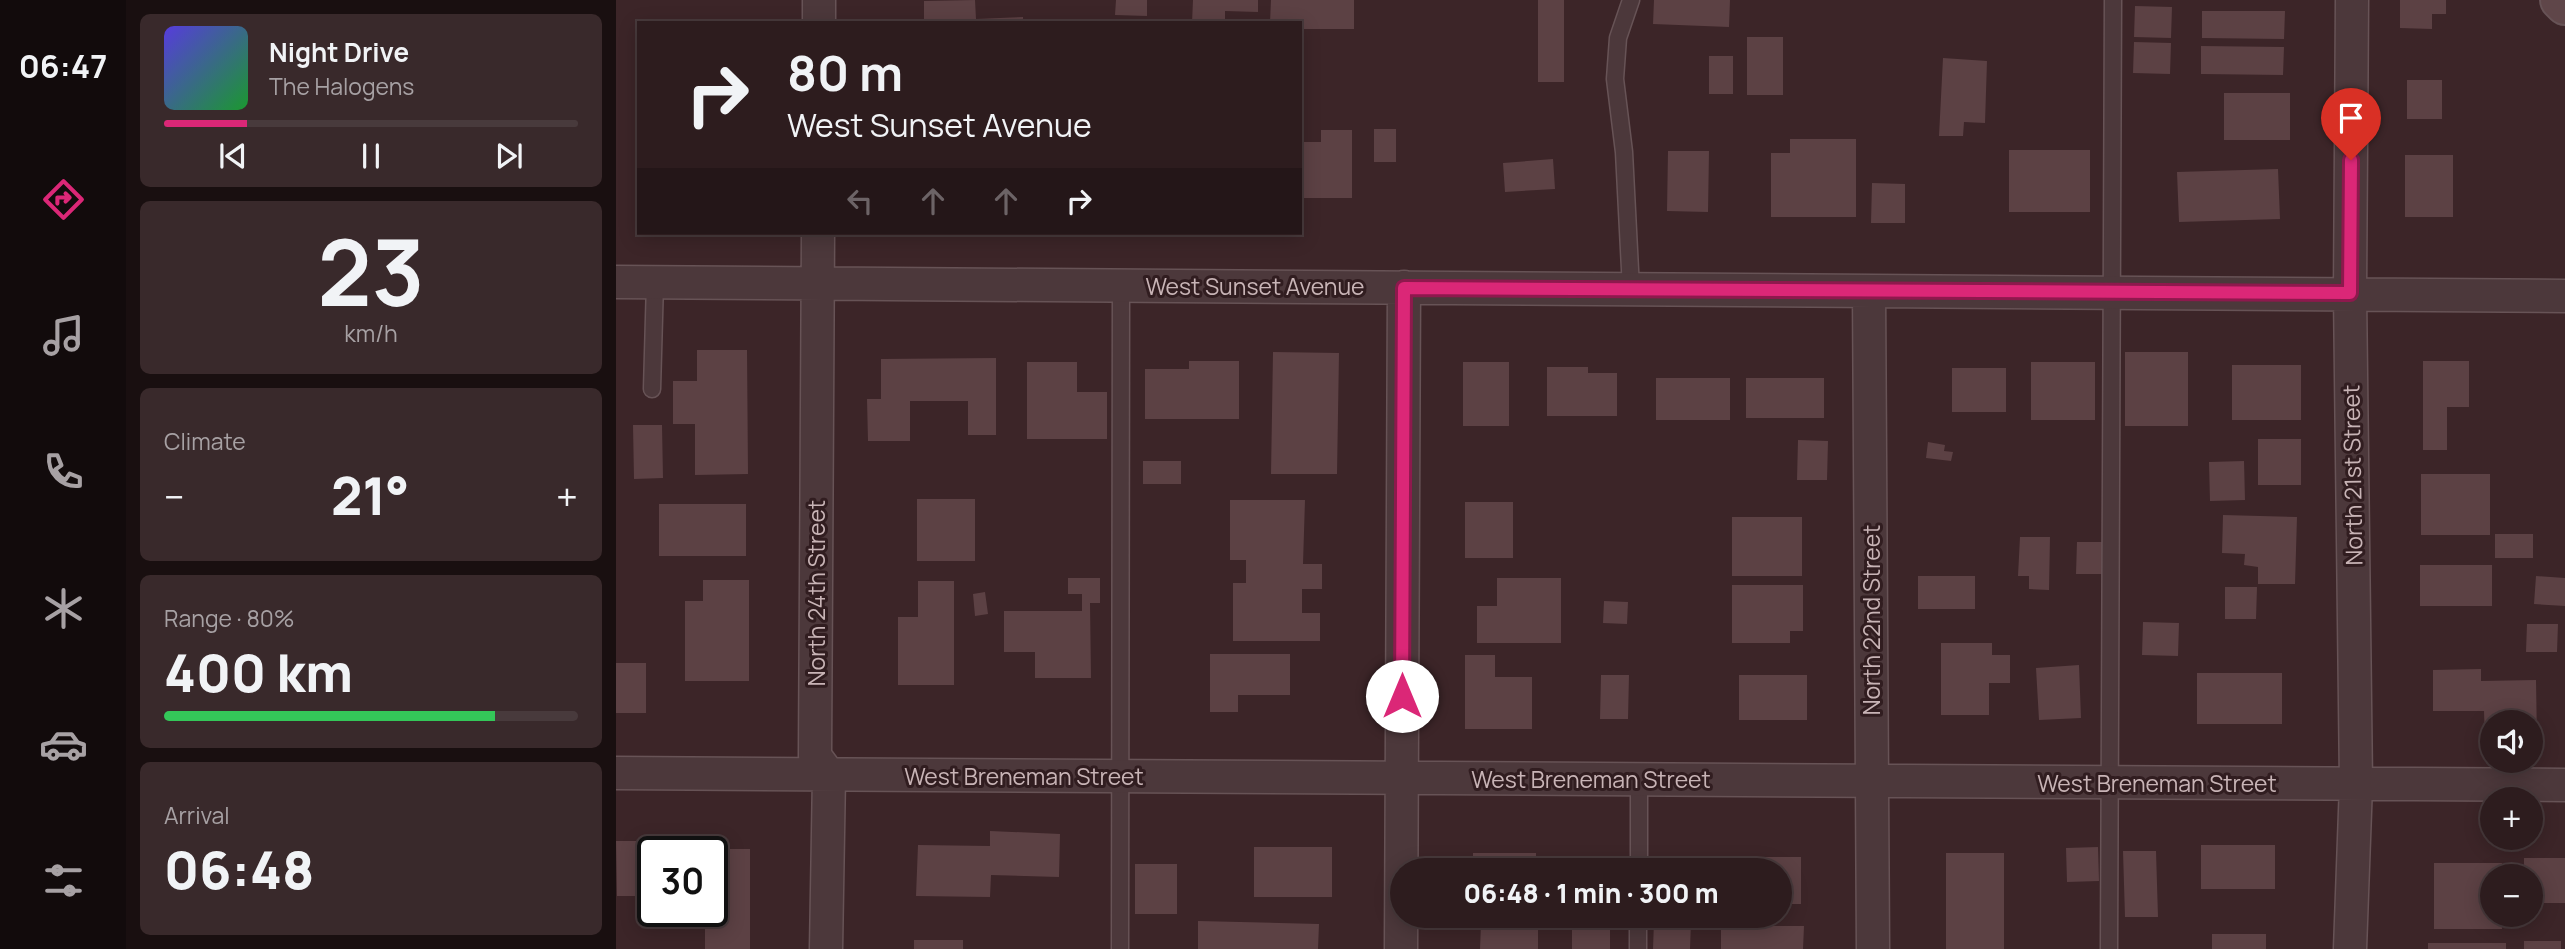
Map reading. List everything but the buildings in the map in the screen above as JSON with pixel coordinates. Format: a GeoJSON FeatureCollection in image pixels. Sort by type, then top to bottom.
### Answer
{"type":"FeatureCollection","features":[{"type":"Feature","properties":{"kind":"street"},"geometry":{"type":"LineString","coordinates":[[819,0],[819,21]]}},
{"type":"Feature","properties":{"kind":"street","name":"North 21st Street"},"geometry":{"type":"LineString","coordinates":[[2350,949],[2356,784],[2350,293],[2352,0]]}},
{"type":"Feature","properties":{"kind":"street"},"geometry":{"type":"LineString","coordinates":[[2560,0],[2565,5]]}},
{"type":"Feature","properties":{"kind":"street","name":"North 24th Street"},"geometry":{"type":"LineString","coordinates":[[818,235],[815,756],[829,775],[826,949]]}},
{"type":"Feature","properties":{"kind":"street","name":"West Sunset Avenue"},"geometry":{"type":"LineString","coordinates":[[616,282],[2565,296]]}},
{"type":"Feature","properties":{"kind":"street"},"geometry":{"type":"LineString","coordinates":[[1401,949],[1404,288]]}},
{"type":"Feature","properties":{"kind":"street","name":"North 22nd Street"},"geometry":{"type":"LineString","coordinates":[[1869,291],[1873,949]]}},
{"type":"Feature","properties":{"kind":"street","name":"West Breneman Street"},"geometry":{"type":"LineString","coordinates":[[616,773],[2565,785]]}},
{"type":"Feature","properties":{"kind":"lane"},"geometry":{"type":"LineString","coordinates":[[1630,0],[1618,38],[1615,79],[1624,152],[1631,289]]}},
{"type":"Feature","properties":{"kind":"lane"},"geometry":{"type":"LineString","coordinates":[[2109,949],[2113,0]]}},
{"type":"Feature","properties":{"kind":"lane"},"geometry":{"type":"LineString","coordinates":[[652,388],[655,282]]}},
{"type":"Feature","properties":{"kind":"lane"},"geometry":{"type":"LineString","coordinates":[[1119,949],[1121,285]]}},
{"type":"Feature","properties":{"kind":"lane"},"geometry":{"type":"LineString","coordinates":[[1639,779],[1639,858]]}},
{"type":"Feature","properties":{"kind":"lane"},"geometry":{"type":"LineString","coordinates":[[1638,928],[1638,949]]}},
{"type":"Feature","properties":{"kind":"route"},"geometry":{"type":"LineString","coordinates":[[1402,696],[1404,288],[2350,293],[2351,160]]}}]}
